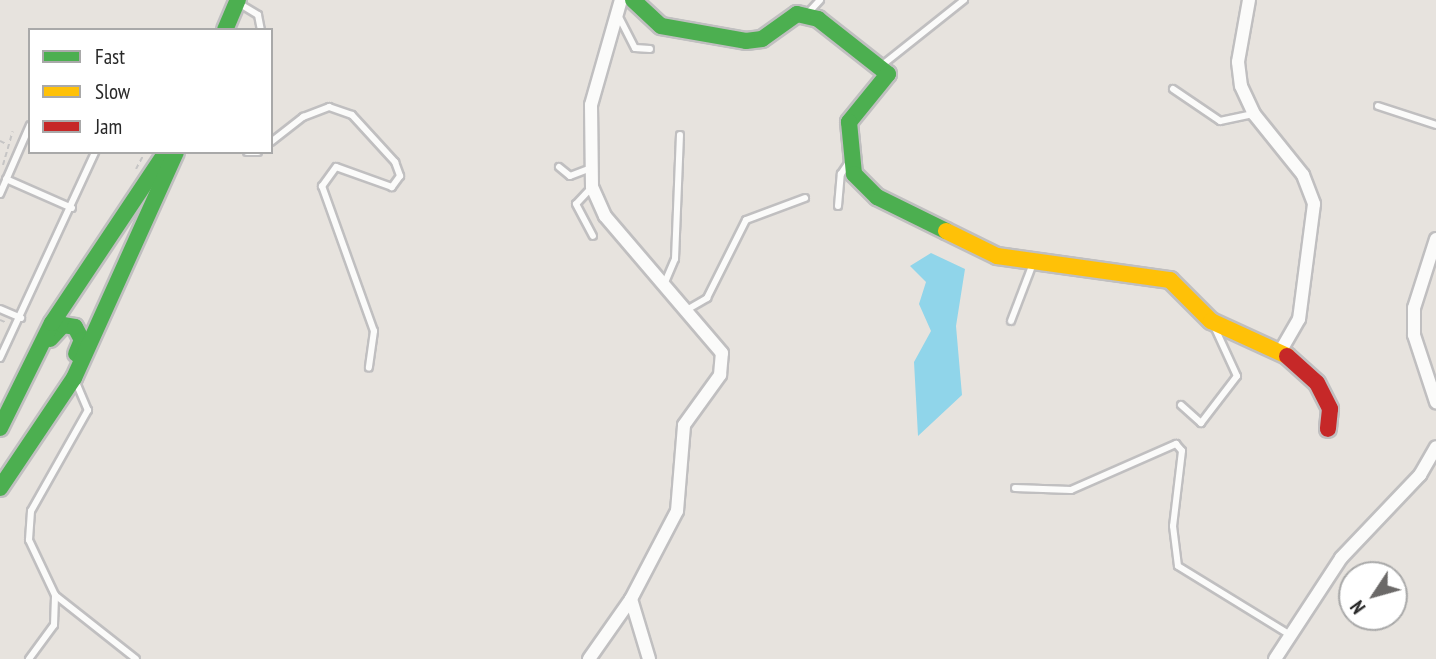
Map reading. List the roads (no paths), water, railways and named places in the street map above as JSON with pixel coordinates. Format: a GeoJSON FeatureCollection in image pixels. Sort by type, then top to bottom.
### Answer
{"type":"FeatureCollection","features":[{"type":"Feature","properties":{"kind":"street"},"geometry":{"type":"LineString","coordinates":[[589,659],[631,599],[677,511],[687,414],[720,375],[716,339],[666,280],[605,216],[592,187],[588,169],[591,106],[621,0]]}},
{"type":"Feature","properties":{"kind":"street"},"geometry":{"type":"LineString","coordinates":[[633,0],[661,26],[746,41],[762,39],[797,14],[807,15],[881,66],[887,83],[849,122],[849,162],[877,197],[970,244],[1032,266],[1153,274],[1182,289],[1211,321],[1281,349],[1317,383],[1330,409],[1328,429]]}},
{"type":"Feature","properties":{"kind":"street"},"geometry":{"type":"LineString","coordinates":[[1249,0],[1238,62],[1254,114],[1303,175],[1314,204],[1299,319],[1281,349]]}},
{"type":"Feature","properties":{"kind":"street"},"geometry":{"type":"LineString","coordinates":[[226,28],[238,1]]}},
{"type":"Feature","properties":{"kind":"street"},"geometry":{"type":"LineString","coordinates":[[0,428],[52,323],[165,154]]}},
{"type":"Feature","properties":{"kind":"street"},"geometry":{"type":"LineString","coordinates":[[0,488],[31,449],[74,378],[175,154]]}},
{"type":"Feature","properties":{"kind":"street"},"geometry":{"type":"LineString","coordinates":[[1436,239],[1414,308],[1414,335],[1436,402]]}},
{"type":"Feature","properties":{"kind":"street"},"geometry":{"type":"LineString","coordinates":[[13,401],[57,328],[75,327],[80,346],[31,449]]}},
{"type":"Feature","properties":{"kind":"street"},"geometry":{"type":"LineString","coordinates":[[1275,659],[1341,558],[1420,475],[1436,447]]}},
{"type":"Feature","properties":{"kind":"street"},"geometry":{"type":"LineString","coordinates":[[631,599],[649,659]]}},
{"type":"Feature","properties":{"kind":"lane"},"geometry":{"type":"LineString","coordinates":[[807,15],[820,0]]}},
{"type":"Feature","properties":{"kind":"lane"},"geometry":{"type":"LineString","coordinates":[[881,66],[964,0]]}},
{"type":"Feature","properties":{"kind":"lane"},"geometry":{"type":"LineString","coordinates":[[238,1],[258,15],[261,28]]}},
{"type":"Feature","properties":{"kind":"lane"},"geometry":{"type":"LineString","coordinates":[[617,14],[635,48],[650,49]]}},
{"type":"Feature","properties":{"kind":"lane"},"geometry":{"type":"LineString","coordinates":[[1172,89],[1220,121],[1254,114]]}},
{"type":"Feature","properties":{"kind":"lane"},"geometry":{"type":"LineString","coordinates":[[1378,106],[1436,125]]}},
{"type":"Feature","properties":{"kind":"lane"},"geometry":{"type":"LineString","coordinates":[[273,140],[303,117],[330,107],[352,115],[395,162],[400,176],[392,187],[335,167],[322,186],[374,331],[369,368]]}},
{"type":"Feature","properties":{"kind":"lane"},"geometry":{"type":"LineString","coordinates":[[0,194],[28,130]]}},
{"type":"Feature","properties":{"kind":"lane"},"geometry":{"type":"LineString","coordinates":[[666,280],[675,259],[680,135]]}},
{"type":"Feature","properties":{"kind":"lane"},"geometry":{"type":"LineString","coordinates":[[0,358],[22,318],[94,154]]}},
{"type":"Feature","properties":{"kind":"lane"},"geometry":{"type":"LineString","coordinates":[[838,206],[841,174],[849,162]]}},
{"type":"Feature","properties":{"kind":"lane"},"geometry":{"type":"LineString","coordinates":[[559,167],[570,176],[588,169]]}},
{"type":"Feature","properties":{"kind":"lane"},"geometry":{"type":"LineString","coordinates":[[6,179],[72,208]]}},
{"type":"Feature","properties":{"kind":"lane"},"geometry":{"type":"LineString","coordinates":[[592,187],[576,204],[593,236]]}},
{"type":"Feature","properties":{"kind":"lane"},"geometry":{"type":"LineString","coordinates":[[690,308],[707,298],[746,220],[805,198]]}},
{"type":"Feature","properties":{"kind":"lane"},"geometry":{"type":"LineString","coordinates":[[1012,321],[1032,266]]}},
{"type":"Feature","properties":{"kind":"lane"},"geometry":{"type":"LineString","coordinates":[[0,309],[22,318]]}},
{"type":"Feature","properties":{"kind":"lane"},"geometry":{"type":"LineString","coordinates":[[1181,405],[1200,423],[1237,376],[1211,321]]}},
{"type":"Feature","properties":{"kind":"lane"},"geometry":{"type":"LineString","coordinates":[[74,378],[88,410],[31,511],[29,540],[55,595],[135,659]]}},
{"type":"Feature","properties":{"kind":"lane"},"geometry":{"type":"LineString","coordinates":[[1015,488],[1071,490],[1176,444],[1182,451],[1174,526],[1178,566],[1290,635]]}},
{"type":"Feature","properties":{"kind":"lane"},"geometry":{"type":"LineString","coordinates":[[29,659],[54,625],[55,595]]}},
{"type":"Feature","properties":{"kind":"water"},"geometry":{"type":"Polygon","coordinates":[[[931,253],[965,269],[956,326],[962,395],[918,436],[914,362],[931,331],[919,304],[926,282],[910,266],[931,253]]]}}]}
